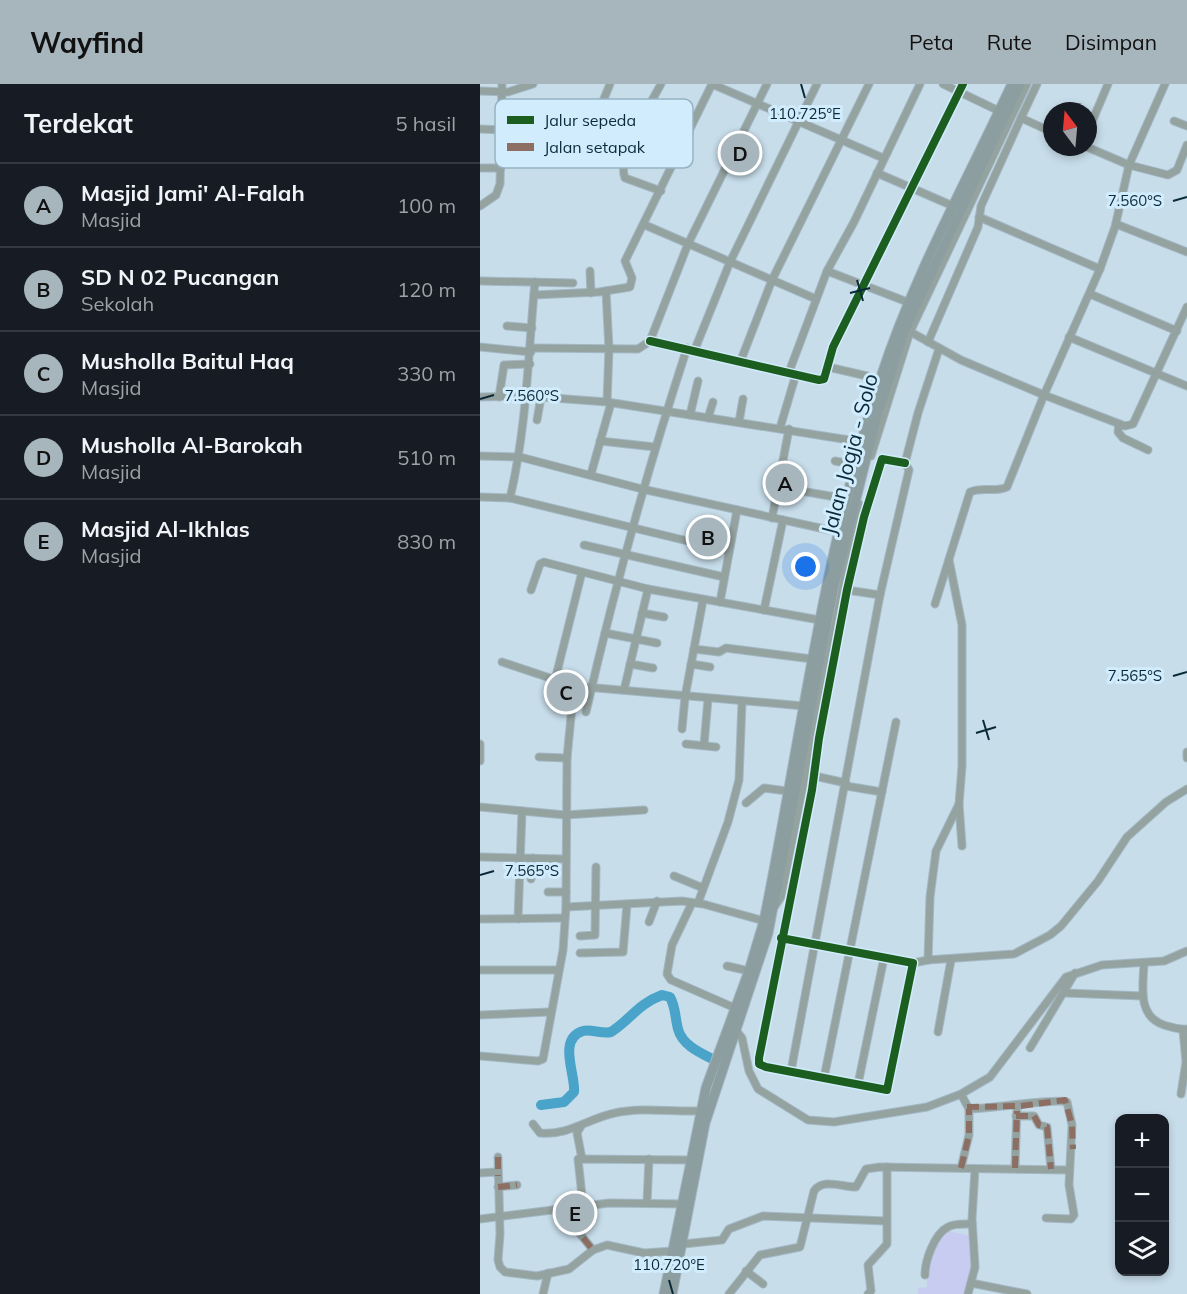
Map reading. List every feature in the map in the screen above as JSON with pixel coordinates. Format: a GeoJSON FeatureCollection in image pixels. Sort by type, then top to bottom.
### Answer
{"type":"FeatureCollection","features":[{"type":"Feature","properties":{"kind":"highway","name":"Jalan Jogja - Solo"},"geometry":{"type":"LineString","coordinates":[[842,532],[868,457],[905,329],[910,303],[960,208],[1012,84]]}},
{"type":"Feature","properties":{"kind":"highway","name":"Jalan Jogja - Solo"},"geometry":{"type":"LineString","coordinates":[[732,1028],[768,933],[847,499],[880,379],[1020,84]]}},
{"type":"Feature","properties":{"kind":"highway","name":"Jalan Jogja - Solo"},"geometry":{"type":"LineString","coordinates":[[732,1028],[735,1008],[764,921],[787,791],[798,773],[804,706],[812,659],[823,621]]}},
{"type":"Feature","properties":{"kind":"highway"},"geometry":{"type":"LineString","coordinates":[[672,1294],[683,1244],[691,1160],[699,1111],[732,1028]]}},
{"type":"Feature","properties":{"kind":"highway"},"geometry":{"type":"LineString","coordinates":[[664,1294],[708,1113],[732,1028]]}},
{"type":"Feature","properties":{"kind":"street"},"geometry":{"type":"LineString","coordinates":[[502,84],[502,99]]}},
{"type":"Feature","properties":{"kind":"street"},"geometry":{"type":"LineString","coordinates":[[480,91],[502,93],[533,84]]}},
{"type":"Feature","properties":{"kind":"street"},"geometry":{"type":"LineString","coordinates":[[604,99],[610,84]]}},
{"type":"Feature","properties":{"kind":"street"},"geometry":{"type":"LineString","coordinates":[[654,99],[661,84]]}},
{"type":"Feature","properties":{"kind":"street"},"geometry":{"type":"LineString","coordinates":[[693,124],[712,84],[800,120],[883,158]]}},
{"type":"Feature","properties":{"kind":"street"},"geometry":{"type":"LineString","coordinates":[[480,347],[531,350],[640,348],[650,341],[688,243],[767,84]]}},
{"type":"Feature","properties":{"kind":"street"},"geometry":{"type":"LineString","coordinates":[[586,712],[617,581],[634,528],[642,489],[691,349],[730,262],[817,84]]}},
{"type":"Feature","properties":{"kind":"street"},"geometry":{"type":"LineString","coordinates":[[741,360],[772,280],[869,84]]}},
{"type":"Feature","properties":{"kind":"street"},"geometry":{"type":"LineString","coordinates":[[780,428],[793,373],[827,271],[920,84]]}},
{"type":"Feature","properties":{"kind":"street"},"geometry":{"type":"LineString","coordinates":[[943,84],[999,111]]}},
{"type":"Feature","properties":{"kind":"street"},"geometry":{"type":"LineString","coordinates":[[650,341],[822,380],[828,368],[833,347],[963,84]]}},
{"type":"Feature","properties":{"kind":"street"},"geometry":{"type":"LineString","coordinates":[[877,173],[960,208],[1027,84]]}},
{"type":"Feature","properties":{"kind":"street"},"geometry":{"type":"LineString","coordinates":[[928,342],[978,227],[981,206],[1037,84]]}},
{"type":"Feature","properties":{"kind":"street"},"geometry":{"type":"LineString","coordinates":[[1097,110],[1108,84]]}},
{"type":"Feature","properties":{"kind":"street"},"geometry":{"type":"LineString","coordinates":[[935,604],[970,492],[983,487],[1002,490],[1009,485],[1044,394],[1100,269],[1116,224],[1129,165],[1165,84]]}},
{"type":"Feature","properties":{"kind":"street"},"geometry":{"type":"LineString","coordinates":[[1021,118],[1043,128]]}},
{"type":"Feature","properties":{"kind":"street"},"geometry":{"type":"LineString","coordinates":[[1174,121],[1187,126]]}},
{"type":"Feature","properties":{"kind":"street"},"geometry":{"type":"LineString","coordinates":[[480,129],[495,130]]}},
{"type":"Feature","properties":{"kind":"street"},"geometry":{"type":"LineString","coordinates":[[1097,151],[1129,165],[1168,175],[1177,170],[1187,145]]}},
{"type":"Feature","properties":{"kind":"street"},"geometry":{"type":"LineString","coordinates":[[480,168],[501,168],[498,192],[480,206]]}},
{"type":"Feature","properties":{"kind":"street"},"geometry":{"type":"LineString","coordinates":[[623,168],[625,178],[661,191]]}},
{"type":"Feature","properties":{"kind":"street"},"geometry":{"type":"LineString","coordinates":[[534,295],[606,291],[631,286],[632,278],[625,261],[672,168]]}},
{"type":"Feature","properties":{"kind":"street"},"geometry":{"type":"LineString","coordinates":[[979,217],[1100,269]]}},
{"type":"Feature","properties":{"kind":"street"},"geometry":{"type":"LineString","coordinates":[[1116,224],[1187,252]]}},
{"type":"Feature","properties":{"kind":"street"},"geometry":{"type":"LineString","coordinates":[[645,225],[816,299]]}},
{"type":"Feature","properties":{"kind":"street"},"geometry":{"type":"LineString","coordinates":[[590,271],[591,292]]}},
{"type":"Feature","properties":{"kind":"street"},"geometry":{"type":"LineString","coordinates":[[827,271],[910,303]]}},
{"type":"Feature","properties":{"kind":"street"},"geometry":{"type":"LineString","coordinates":[[480,281],[573,283]]}},
{"type":"Feature","properties":{"kind":"street"},"geometry":{"type":"LineString","coordinates":[[510,498],[520,457],[530,364],[535,282]]}},
{"type":"Feature","properties":{"kind":"street"},"geometry":{"type":"LineString","coordinates":[[591,474],[609,403],[606,291]]}},
{"type":"Feature","properties":{"kind":"street"},"geometry":{"type":"LineString","coordinates":[[1090,294],[1177,331]]}},
{"type":"Feature","properties":{"kind":"street"},"geometry":{"type":"LineString","coordinates":[[905,329],[939,349],[1125,426],[1135,422],[1187,306]]}},
{"type":"Feature","properties":{"kind":"street"},"geometry":{"type":"LineString","coordinates":[[507,326],[532,328]]}},
{"type":"Feature","properties":{"kind":"street"},"geometry":{"type":"LineString","coordinates":[[1069,337],[1187,386]]}},
{"type":"Feature","properties":{"kind":"street"},"geometry":{"type":"LineString","coordinates":[[791,1071],[880,595],[909,470],[905,463],[918,412],[939,349]]}},
{"type":"Feature","properties":{"kind":"street"},"geometry":{"type":"LineString","coordinates":[[499,398],[504,365],[530,364]]}},
{"type":"Feature","properties":{"kind":"street"},"geometry":{"type":"LineString","coordinates":[[828,368],[880,379]]}},
{"type":"Feature","properties":{"kind":"street"},"geometry":{"type":"LineString","coordinates":[[690,415],[698,381]]}},
{"type":"Feature","properties":{"kind":"street"},"geometry":{"type":"LineString","coordinates":[[480,397],[527,396],[609,403],[862,442]]}},
{"type":"Feature","properties":{"kind":"street"},"geometry":{"type":"LineString","coordinates":[[537,420],[541,397]]}},
{"type":"Feature","properties":{"kind":"street"},"geometry":{"type":"LineString","coordinates":[[740,422],[743,399]]}},
{"type":"Feature","properties":{"kind":"street"},"geometry":{"type":"LineString","coordinates":[[708,418],[713,402]]}},
{"type":"Feature","properties":{"kind":"street"},"geometry":{"type":"LineString","coordinates":[[1119,424],[1118,432],[1124,438],[1148,450]]}},
{"type":"Feature","properties":{"kind":"street"},"geometry":{"type":"LineString","coordinates":[[772,518],[789,429]]}},
{"type":"Feature","properties":{"kind":"street"},"geometry":{"type":"LineString","coordinates":[[600,441],[655,447]]}},
{"type":"Feature","properties":{"kind":"street"},"geometry":{"type":"LineString","coordinates":[[480,456],[520,457],[642,489],[842,532]]}},
{"type":"Feature","properties":{"kind":"street"},"geometry":{"type":"LineString","coordinates":[[882,792],[798,773],[868,457],[905,463]]}},
{"type":"Feature","properties":{"kind":"street"},"geometry":{"type":"LineString","coordinates":[[882,459],[864,517],[847,590],[759,1062],[761,1066],[887,1090],[913,963]]}},
{"type":"Feature","properties":{"kind":"street"},"geometry":{"type":"LineString","coordinates":[[835,461],[856,465]]}},
{"type":"Feature","properties":{"kind":"street"},"geometry":{"type":"LineString","coordinates":[[801,491],[847,499]]}},
{"type":"Feature","properties":{"kind":"street"},"geometry":{"type":"LineString","coordinates":[[480,497],[510,498],[729,551]]}},
{"type":"Feature","properties":{"kind":"street"},"geometry":{"type":"LineString","coordinates":[[720,602],[737,510]]}},
{"type":"Feature","properties":{"kind":"street"},"geometry":{"type":"LineString","coordinates":[[764,610],[783,520]]}},
{"type":"Feature","properties":{"kind":"street"},"geometry":{"type":"LineString","coordinates":[[584,545],[724,578]]}},
{"type":"Feature","properties":{"kind":"street"},"geometry":{"type":"LineString","coordinates":[[948,558],[962,633],[960,804],[962,846]]}},
{"type":"Feature","properties":{"kind":"street"},"geometry":{"type":"LineString","coordinates":[[531,590],[541,563],[648,590],[823,621]]}},
{"type":"Feature","properties":{"kind":"street"},"geometry":{"type":"LineString","coordinates":[[555,680],[582,572]]}},
{"type":"Feature","properties":{"kind":"street"},"geometry":{"type":"LineString","coordinates":[[624,690],[648,590]]}},
{"type":"Feature","properties":{"kind":"street"},"geometry":{"type":"LineString","coordinates":[[847,590],[880,595]]}},
{"type":"Feature","properties":{"kind":"street"},"geometry":{"type":"LineString","coordinates":[[682,729],[685,697],[703,600]]}},
{"type":"Feature","properties":{"kind":"street"},"geometry":{"type":"LineString","coordinates":[[642,613],[664,617]]}},
{"type":"Feature","properties":{"kind":"street"},"geometry":{"type":"LineString","coordinates":[[605,633],[657,643]]}},
{"type":"Feature","properties":{"kind":"street"},"geometry":{"type":"LineString","coordinates":[[694,650],[719,652],[726,648],[812,659]]}},
{"type":"Feature","properties":{"kind":"street"},"geometry":{"type":"LineString","coordinates":[[502,662],[574,686],[804,706]]}},
{"type":"Feature","properties":{"kind":"street"},"geometry":{"type":"LineString","coordinates":[[630,664],[653,668]]}},
{"type":"Feature","properties":{"kind":"street"},"geometry":{"type":"LineString","coordinates":[[691,664],[710,667]]}},
{"type":"Feature","properties":{"kind":"street"},"geometry":{"type":"LineString","coordinates":[[480,1056],[542,1060],[558,970],[566,906],[567,758],[574,686]]}},
{"type":"Feature","properties":{"kind":"street"},"geometry":{"type":"LineString","coordinates":[[704,745],[708,699]]}},
{"type":"Feature","properties":{"kind":"street"},"geometry":{"type":"LineString","coordinates":[[735,1008],[671,980],[667,975],[672,945],[703,888],[728,822],[739,780],[742,702]]}},
{"type":"Feature","properties":{"kind":"street"},"geometry":{"type":"LineString","coordinates":[[824,1078],[896,722]]}},
{"type":"Feature","properties":{"kind":"street"},"geometry":{"type":"LineString","coordinates":[[480,744],[480,761]]}},
{"type":"Feature","properties":{"kind":"street"},"geometry":{"type":"LineString","coordinates":[[686,744],[716,747]]}},
{"type":"Feature","properties":{"kind":"street"},"geometry":{"type":"LineString","coordinates":[[1187,752],[1187,758]]}},
{"type":"Feature","properties":{"kind":"street"},"geometry":{"type":"LineString","coordinates":[[538,757],[567,758]]}},
{"type":"Feature","properties":{"kind":"street"},"geometry":{"type":"LineString","coordinates":[[746,803],[764,788],[787,791]]}},
{"type":"Feature","properties":{"kind":"street"},"geometry":{"type":"LineString","coordinates":[[782,938],[913,963],[1014,954],[1050,935],[1061,926],[1098,881],[1127,837],[1166,802],[1187,789]]}},
{"type":"Feature","properties":{"kind":"street"},"geometry":{"type":"LineString","coordinates":[[928,960],[930,897],[936,850],[947,825],[960,804]]}},
{"type":"Feature","properties":{"kind":"street"},"geometry":{"type":"LineString","coordinates":[[480,807],[565,814],[644,810]]}},
{"type":"Feature","properties":{"kind":"street"},"geometry":{"type":"LineString","coordinates":[[518,919],[522,811]]}},
{"type":"Feature","properties":{"kind":"street"},"geometry":{"type":"LineString","coordinates":[[947,825],[961,827]]}},
{"type":"Feature","properties":{"kind":"street"},"geometry":{"type":"LineString","coordinates":[[480,857],[565,859]]}},
{"type":"Feature","properties":{"kind":"street"},"geometry":{"type":"LineString","coordinates":[[531,879],[533,858]]}},
{"type":"Feature","properties":{"kind":"street"},"geometry":{"type":"LineString","coordinates":[[580,936],[595,935],[596,867]]}},
{"type":"Feature","properties":{"kind":"street"},"geometry":{"type":"LineString","coordinates":[[674,876],[703,888]]}},
{"type":"Feature","properties":{"kind":"street"},"geometry":{"type":"LineString","coordinates":[[548,892],[566,892]]}},
{"type":"Feature","properties":{"kind":"street"},"geometry":{"type":"LineString","coordinates":[[566,906],[657,901],[695,903],[764,921]]}},
{"type":"Feature","properties":{"kind":"street"},"geometry":{"type":"LineString","coordinates":[[649,922],[657,901]]}},
{"type":"Feature","properties":{"kind":"street"},"geometry":{"type":"LineString","coordinates":[[580,952],[623,952],[627,904]]}},
{"type":"Feature","properties":{"kind":"street"},"geometry":{"type":"LineString","coordinates":[[480,919],[564,918]]}},
{"type":"Feature","properties":{"kind":"street"},"geometry":{"type":"LineString","coordinates":[[732,1028],[742,1038],[748,1071],[758,1089],[784,1108],[813,1121],[848,1120],[927,1107],[962,1096],[996,1071],[1058,984],[1071,975],[1102,965],[1164,961],[1187,951]]}},
{"type":"Feature","properties":{"kind":"street"},"geometry":{"type":"LineString","coordinates":[[858,1084],[884,958]]}},
{"type":"Feature","properties":{"kind":"street"},"geometry":{"type":"LineString","coordinates":[[938,1032],[951,960]]}},
{"type":"Feature","properties":{"kind":"street"},"geometry":{"type":"LineString","coordinates":[[1144,963],[1143,996],[1147,1012],[1153,1021],[1185,1030],[1186,1062],[1180,1094]]}},
{"type":"Feature","properties":{"kind":"street"},"geometry":{"type":"LineString","coordinates":[[727,966],[748,971]]}},
{"type":"Feature","properties":{"kind":"street"},"geometry":{"type":"LineString","coordinates":[[480,970],[558,970]]}},
{"type":"Feature","properties":{"kind":"street"},"geometry":{"type":"LineString","coordinates":[[1030,1048],[1065,993],[1071,975]]}},
{"type":"Feature","properties":{"kind":"street"},"geometry":{"type":"LineString","coordinates":[[1065,993],[1143,996]]}},
{"type":"Feature","properties":{"kind":"street"},"geometry":{"type":"LineString","coordinates":[[480,1015],[550,1012]]}},
{"type":"Feature","properties":{"kind":"street"},"geometry":{"type":"LineString","coordinates":[[961,1168],[969,1135],[968,1108],[962,1096]]}},
{"type":"Feature","properties":{"kind":"street"},"geometry":{"type":"LineString","coordinates":[[968,1108],[1017,1106],[1053,1100],[1067,1102],[1073,1149],[1069,1170],[1073,1218],[1046,1218]]}},
{"type":"Feature","properties":{"kind":"street"},"geometry":{"type":"LineString","coordinates":[[1015,1168],[1017,1106]]}},
{"type":"Feature","properties":{"kind":"street"},"geometry":{"type":"LineString","coordinates":[[533,1124],[540,1133],[549,1135],[626,1111],[699,1111]]}},
{"type":"Feature","properties":{"kind":"street"},"geometry":{"type":"LineString","coordinates":[[1017,1116],[1034,1116],[1038,1124],[1047,1127],[1051,1170]]}},
{"type":"Feature","properties":{"kind":"street"},"geometry":{"type":"LineString","coordinates":[[582,1159],[578,1129],[583,1125]]}},
{"type":"Feature","properties":{"kind":"street"},"geometry":{"type":"LineString","coordinates":[[498,1157],[500,1267],[505,1272],[520,1275],[548,1273],[577,1265],[593,1250],[612,1245],[644,1253],[673,1251]]}},
{"type":"Feature","properties":{"kind":"street"},"geometry":{"type":"LineString","coordinates":[[583,1205],[578,1162],[582,1159],[691,1160]]}},
{"type":"Feature","properties":{"kind":"street"},"geometry":{"type":"LineString","coordinates":[[647,1203],[649,1159]]}},
{"type":"Feature","properties":{"kind":"street"},"geometry":{"type":"LineString","coordinates":[[729,1294],[746,1271],[763,1254],[800,1247],[817,1186],[827,1183],[856,1187],[866,1169],[887,1167],[1069,1170]]}},
{"type":"Feature","properties":{"kind":"street"},"geometry":{"type":"LineString","coordinates":[[868,1294],[870,1291],[868,1265],[886,1247],[887,1167]]}},
{"type":"Feature","properties":{"kind":"street"},"geometry":{"type":"LineString","coordinates":[[968,1294],[975,1258],[972,1224],[975,1168]]}},
{"type":"Feature","properties":{"kind":"street"},"geometry":{"type":"LineString","coordinates":[[480,1173],[496,1172],[498,1176]]}},
{"type":"Feature","properties":{"kind":"street"},"geometry":{"type":"LineString","coordinates":[[498,1187],[517,1185]]}},
{"type":"Feature","properties":{"kind":"street"},"geometry":{"type":"LineString","coordinates":[[480,1219],[583,1205],[686,1203]]}},
{"type":"Feature","properties":{"kind":"street"},"geometry":{"type":"LineString","coordinates":[[565,1207],[580,1234],[593,1250]]}},
{"type":"Feature","properties":{"kind":"street"},"geometry":{"type":"LineString","coordinates":[[683,1244],[722,1240],[729,1228],[763,1216],[886,1221]]}},
{"type":"Feature","properties":{"kind":"street"},"geometry":{"type":"LineString","coordinates":[[925,1275],[926,1263],[944,1230],[951,1226],[972,1224]]}},
{"type":"Feature","properties":{"kind":"street"},"geometry":{"type":"LineString","coordinates":[[746,1271],[763,1284]]}},
{"type":"Feature","properties":{"kind":"street"},"geometry":{"type":"LineString","coordinates":[[543,1294],[548,1273]]}},
{"type":"Feature","properties":{"kind":"street"},"geometry":{"type":"LineString","coordinates":[[971,1283],[1028,1294]]}},
{"type":"Feature","properties":{"kind":"shaded area"},"geometry":{"type":"Polygon","coordinates":[[[949,1231],[971,1236],[974,1262],[967,1294],[918,1294],[918,1288],[927,1287],[927,1263],[943,1233],[949,1231]]]}},
{"type":"Feature","properties":{"kind":"waterway"},"geometry":{"type":"LineString","coordinates":[[541,1105],[564,1102],[574,1092],[569,1049],[575,1035],[583,1031],[611,1032],[641,1007],[662,995],[670,997],[678,1029],[685,1041],[696,1050],[722,1064]]}},
{"type":"Feature","properties":{"kind":"marked path"},"geometry":{"type":"LineString","coordinates":[[967,1107],[1021,1106],[1065,1100],[1072,1125],[1073,1149]]}},
{"type":"Feature","properties":{"kind":"marked path"},"geometry":{"type":"LineString","coordinates":[[961,1168],[969,1135],[969,1109]]}},
{"type":"Feature","properties":{"kind":"marked path"},"geometry":{"type":"LineString","coordinates":[[1015,1168],[1017,1111]]}},
{"type":"Feature","properties":{"kind":"marked path"},"geometry":{"type":"LineString","coordinates":[[1016,1116],[1034,1116],[1039,1125],[1047,1127],[1051,1169]]}},
{"type":"Feature","properties":{"kind":"marked path"},"geometry":{"type":"LineString","coordinates":[[498,1157],[498,1176]]}},
{"type":"Feature","properties":{"kind":"marked path"},"geometry":{"type":"LineString","coordinates":[[498,1187],[517,1185]]}},
{"type":"Feature","properties":{"kind":"marked path"},"geometry":{"type":"LineString","coordinates":[[565,1207],[580,1234],[593,1250]]}},
{"type":"Feature","properties":{"kind":"cycle path"},"geometry":{"type":"LineString","coordinates":[[650,341],[819,380],[824,379],[833,347],[963,84]]}},
{"type":"Feature","properties":{"kind":"cycle path"},"geometry":{"type":"LineString","coordinates":[[781,938],[913,963],[887,1090],[766,1067],[759,1064],[759,1058],[812,790],[819,738],[847,590],[864,517],[882,459],[905,463]]}},
{"type":"Feature","properties":{"kind":"place","name":"Musholla Al-Barokah"},"geometry":{"type":"Point","coordinates":[740,153]}},
{"type":"Feature","properties":{"kind":"place","name":"Masjid Jami' Al-Falah"},"geometry":{"type":"Point","coordinates":[785,483]}},
{"type":"Feature","properties":{"kind":"place","name":"SD N 02 Pucangan"},"geometry":{"type":"Point","coordinates":[708,537]}},
{"type":"Feature","properties":{"kind":"place","name":"Musholla Baitul Haq"},"geometry":{"type":"Point","coordinates":[566,692]}},
{"type":"Feature","properties":{"kind":"place","name":"Masjid Al-Ikhlas"},"geometry":{"type":"Point","coordinates":[575,1213]}}]}
